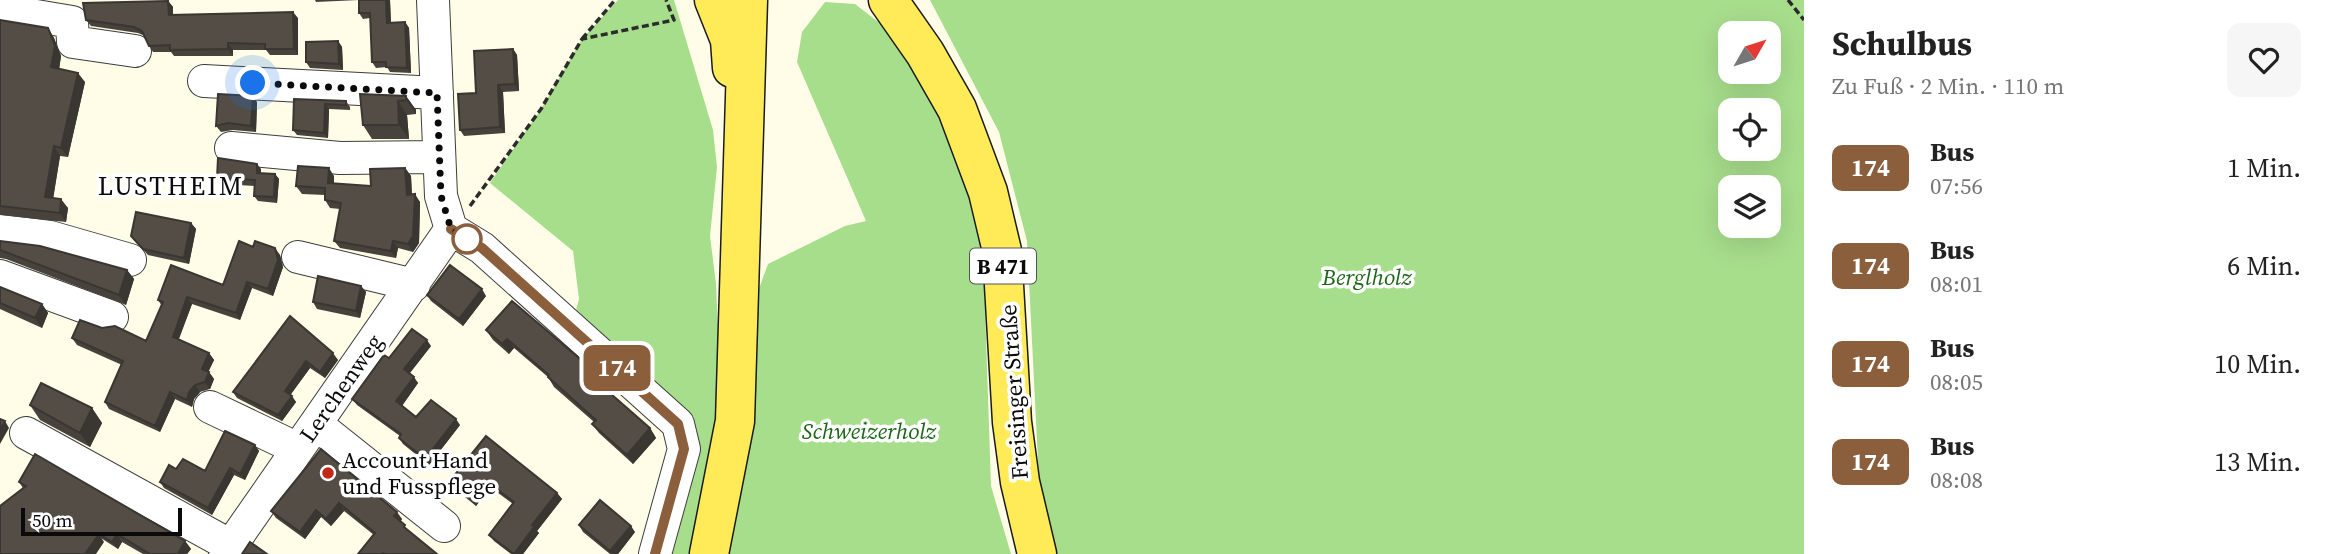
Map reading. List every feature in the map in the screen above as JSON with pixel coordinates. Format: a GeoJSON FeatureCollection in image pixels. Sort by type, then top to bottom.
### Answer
{"type":"FeatureCollection","features":[{"type":"Feature","properties":{"kind":"main road"},"geometry":{"type":"LineString","coordinates":[[714,0],[730,40],[742,175]]}},
{"type":"Feature","properties":{"kind":"main road"},"geometry":{"type":"LineString","coordinates":[[709,554],[735,421],[748,69],[748,0]]}},
{"type":"Feature","properties":{"kind":"main road"},"geometry":{"type":"LineString","coordinates":[[748,69],[773,0]]}},
{"type":"Feature","properties":{"kind":"main road","name":"Freisinger Straße"},"geometry":{"type":"LineString","coordinates":[[887,1],[925,53],[957,109],[988,192],[1002,251],[1011,410],[1020,482],[1037,554]]}},
{"type":"Feature","properties":{"kind":"street"},"geometry":{"type":"LineString","coordinates":[[433,0],[441,196],[451,229],[482,248],[678,424],[684,449],[655,554]]}},
{"type":"Feature","properties":{"kind":"street"},"geometry":{"type":"LineString","coordinates":[[0,10],[72,22],[74,42],[135,51]]}},
{"type":"Feature","properties":{"kind":"street"},"geometry":{"type":"LineString","coordinates":[[204,81],[437,93]]}},
{"type":"Feature","properties":{"kind":"street"},"geometry":{"type":"LineString","coordinates":[[231,148],[340,158],[439,157]]}},
{"type":"Feature","properties":{"kind":"street","name":"Lerchenweg"},"geometry":{"type":"LineString","coordinates":[[26,432],[228,550],[451,229]]}},
{"type":"Feature","properties":{"kind":"street"},"geometry":{"type":"LineString","coordinates":[[0,231],[50,237],[130,260]]}},
{"type":"Feature","properties":{"kind":"street"},"geometry":{"type":"LineString","coordinates":[[298,257],[414,285]]}},
{"type":"Feature","properties":{"kind":"street"},"geometry":{"type":"LineString","coordinates":[[0,276],[112,317]]}},
{"type":"Feature","properties":{"kind":"street"},"geometry":{"type":"LineString","coordinates":[[211,407],[298,449]]}},
{"type":"Feature","properties":{"kind":"street"},"geometry":{"type":"LineString","coordinates":[[316,424],[443,526]]}},
{"type":"Feature","properties":{"kind":"path"},"geometry":{"type":"LineString","coordinates":[[451,229],[498,172],[541,109],[582,39],[615,0]]}},
{"type":"Feature","properties":{"kind":"path"},"geometry":{"type":"LineString","coordinates":[[582,39],[674,20],[666,0]]}},
{"type":"Feature","properties":{"kind":"path"},"geometry":{"type":"LineString","coordinates":[[1788,0],[1804,20]]}},
{"type":"Feature","properties":{"kind":"green space"},"geometry":{"type":"Polygon","coordinates":[[[618,0],[674,0],[713,130],[717,167],[710,236],[716,284],[722,423],[698,554],[655,554],[684,449],[572,326],[579,299],[573,251],[490,183],[541,109],[582,39],[618,0]]]}},
{"type":"Feature","properties":{"kind":"green space","name":"Berglholz"},"geometry":{"type":"Polygon","coordinates":[[[930,0],[1804,0],[1804,554],[1054,554],[1039,481],[1027,241],[999,132],[930,0]]]}},
{"type":"Feature","properties":{"kind":"green space","name":"Schweizerholz"},"geometry":{"type":"Polygon","coordinates":[[[825,2],[855,4],[890,31],[960,146],[983,249],[991,486],[1011,554],[722,554],[757,294],[768,264],[845,226],[866,221],[797,62],[802,32],[825,2]]]}},
{"type":"Feature","properties":{"kind":"building"},"geometry":{"type":"Polygon","coordinates":[[[359,0],[386,0],[387,23],[405,22],[407,68],[386,67],[386,62],[372,62],[370,13],[359,13],[359,0]]]}},
{"type":"Feature","properties":{"kind":"building"},"geometry":{"type":"Polygon","coordinates":[[[168,1],[169,15],[293,12],[294,49],[265,49],[265,44],[228,43],[228,49],[170,50],[170,45],[149,46],[142,31],[134,27],[86,20],[83,3],[168,1]]]}},
{"type":"Feature","properties":{"kind":"building"},"geometry":{"type":"Polygon","coordinates":[[[0,20],[48,28],[55,46],[51,67],[78,73],[61,148],[54,146],[45,197],[61,199],[60,213],[0,206],[0,20]]]}},
{"type":"Feature","properties":{"kind":"building"},"geometry":{"type":"Polygon","coordinates":[[[338,41],[339,64],[306,62],[306,42],[338,41]]]}},
{"type":"Feature","properties":{"kind":"building"},"geometry":{"type":"Polygon","coordinates":[[[513,49],[515,84],[498,85],[500,127],[460,130],[458,94],[476,93],[474,51],[513,49]]]}},
{"type":"Feature","properties":{"kind":"building"},"geometry":{"type":"Polygon","coordinates":[[[218,94],[253,96],[251,126],[228,123],[216,126],[218,94]]]}},
{"type":"Feature","properties":{"kind":"building"},"geometry":{"type":"Polygon","coordinates":[[[360,94],[406,96],[406,100],[398,101],[399,125],[363,125],[360,94]]]}},
{"type":"Feature","properties":{"kind":"building"},"geometry":{"type":"Polygon","coordinates":[[[294,99],[346,101],[346,105],[325,104],[324,133],[293,130],[294,99]]]}},
{"type":"Feature","properties":{"kind":"building"},"geometry":{"type":"Polygon","coordinates":[[[218,158],[257,164],[257,173],[275,174],[274,197],[254,196],[255,180],[217,178],[218,158]]]}},
{"type":"Feature","properties":{"kind":"building"},"geometry":{"type":"Polygon","coordinates":[[[298,166],[329,168],[328,183],[371,186],[370,169],[405,168],[407,195],[415,194],[413,236],[408,244],[393,241],[391,251],[334,241],[341,203],[325,200],[325,188],[296,186],[298,166]]]}},
{"type":"Feature","properties":{"kind":"building"},"geometry":{"type":"Polygon","coordinates":[[[136,212],[191,223],[184,258],[143,249],[131,236],[136,212]]]}},
{"type":"Feature","properties":{"kind":"building"},"geometry":{"type":"Polygon","coordinates":[[[0,241],[40,246],[127,270],[119,295],[0,250],[0,241]]]}},
{"type":"Feature","properties":{"kind":"building"},"geometry":{"type":"Polygon","coordinates":[[[239,241],[253,247],[255,241],[275,248],[278,260],[268,289],[247,282],[236,313],[187,297],[173,337],[209,353],[202,369],[209,372],[205,382],[195,385],[187,400],[170,392],[155,426],[105,402],[123,361],[72,338],[80,320],[102,328],[115,326],[146,341],[163,302],[158,300],[171,265],[223,285],[239,241]]]}},
{"type":"Feature","properties":{"kind":"building"},"geometry":{"type":"Polygon","coordinates":[[[450,265],[482,289],[459,319],[427,295],[450,265]]]}},
{"type":"Feature","properties":{"kind":"building"},"geometry":{"type":"Polygon","coordinates":[[[318,276],[361,286],[356,311],[313,302],[318,276]]]}},
{"type":"Feature","properties":{"kind":"building"},"geometry":{"type":"Polygon","coordinates":[[[0,287],[42,304],[35,318],[0,303],[0,287]]]}},
{"type":"Feature","properties":{"kind":"building"},"geometry":{"type":"Polygon","coordinates":[[[512,301],[599,375],[595,380],[650,428],[627,455],[592,424],[596,420],[548,377],[549,375],[507,339],[502,344],[486,330],[512,301]]]}},
{"type":"Feature","properties":{"kind":"building"},"geometry":{"type":"Polygon","coordinates":[[[290,316],[333,353],[320,372],[306,361],[285,391],[292,396],[278,415],[233,392],[290,316]]]}},
{"type":"Feature","properties":{"kind":"building"},"geometry":{"type":"Polygon","coordinates":[[[412,329],[427,340],[404,369],[414,377],[396,401],[416,417],[431,400],[456,419],[425,459],[399,438],[401,434],[352,399],[384,355],[389,358],[412,329]]]}},
{"type":"Feature","properties":{"kind":"building"},"geometry":{"type":"Polygon","coordinates":[[[41,383],[92,408],[80,433],[30,405],[41,383]]]}},
{"type":"Feature","properties":{"kind":"building"},"geometry":{"type":"Polygon","coordinates":[[[225,431],[255,445],[240,474],[230,468],[208,508],[160,482],[169,465],[176,469],[183,459],[205,471],[225,431]]]}},
{"type":"Feature","properties":{"kind":"building"},"geometry":{"type":"Polygon","coordinates":[[[486,436],[557,493],[514,554],[489,535],[514,502],[486,481],[471,499],[449,482],[486,436]]]}},
{"type":"Feature","properties":{"kind":"building"},"geometry":{"type":"Polygon","coordinates":[[[321,449],[397,512],[394,516],[404,527],[437,554],[358,554],[375,533],[339,503],[326,519],[316,510],[300,532],[271,511],[321,449]]]}},
{"type":"Feature","properties":{"kind":"building"},"geometry":{"type":"Polygon","coordinates":[[[35,454],[185,541],[178,554],[150,554],[117,534],[112,542],[99,534],[85,554],[0,554],[0,506],[26,486],[19,482],[35,454]]]}},
{"type":"Feature","properties":{"kind":"building"},"geometry":{"type":"Polygon","coordinates":[[[600,500],[631,526],[610,551],[579,525],[600,500]]]}},
{"type":"Feature","properties":{"kind":"building"},"geometry":{"type":"Polygon","coordinates":[[[250,542],[267,554],[242,554],[250,542]]]}},
{"type":"Feature","properties":{"kind":"bus line","name":"174"},"geometry":{"type":"LineString","coordinates":[[451,229],[482,248],[678,424],[684,449],[655,554]]}},
{"type":"Feature","properties":{"kind":"place","name":"Account Hand und Fusspflege"},"geometry":{"type":"Point","coordinates":[328,473]}},
{"type":"Feature","properties":{"kind":"district","name":"LUSTHEIM"},"geometry":{"type":"Point","coordinates":[171,186]}},
{"type":"Feature","properties":{"kind":"route"},"geometry":{"type":"LineString","coordinates":[[253,83],[437,93],[441,196],[451,229],[467,239]]}}]}
